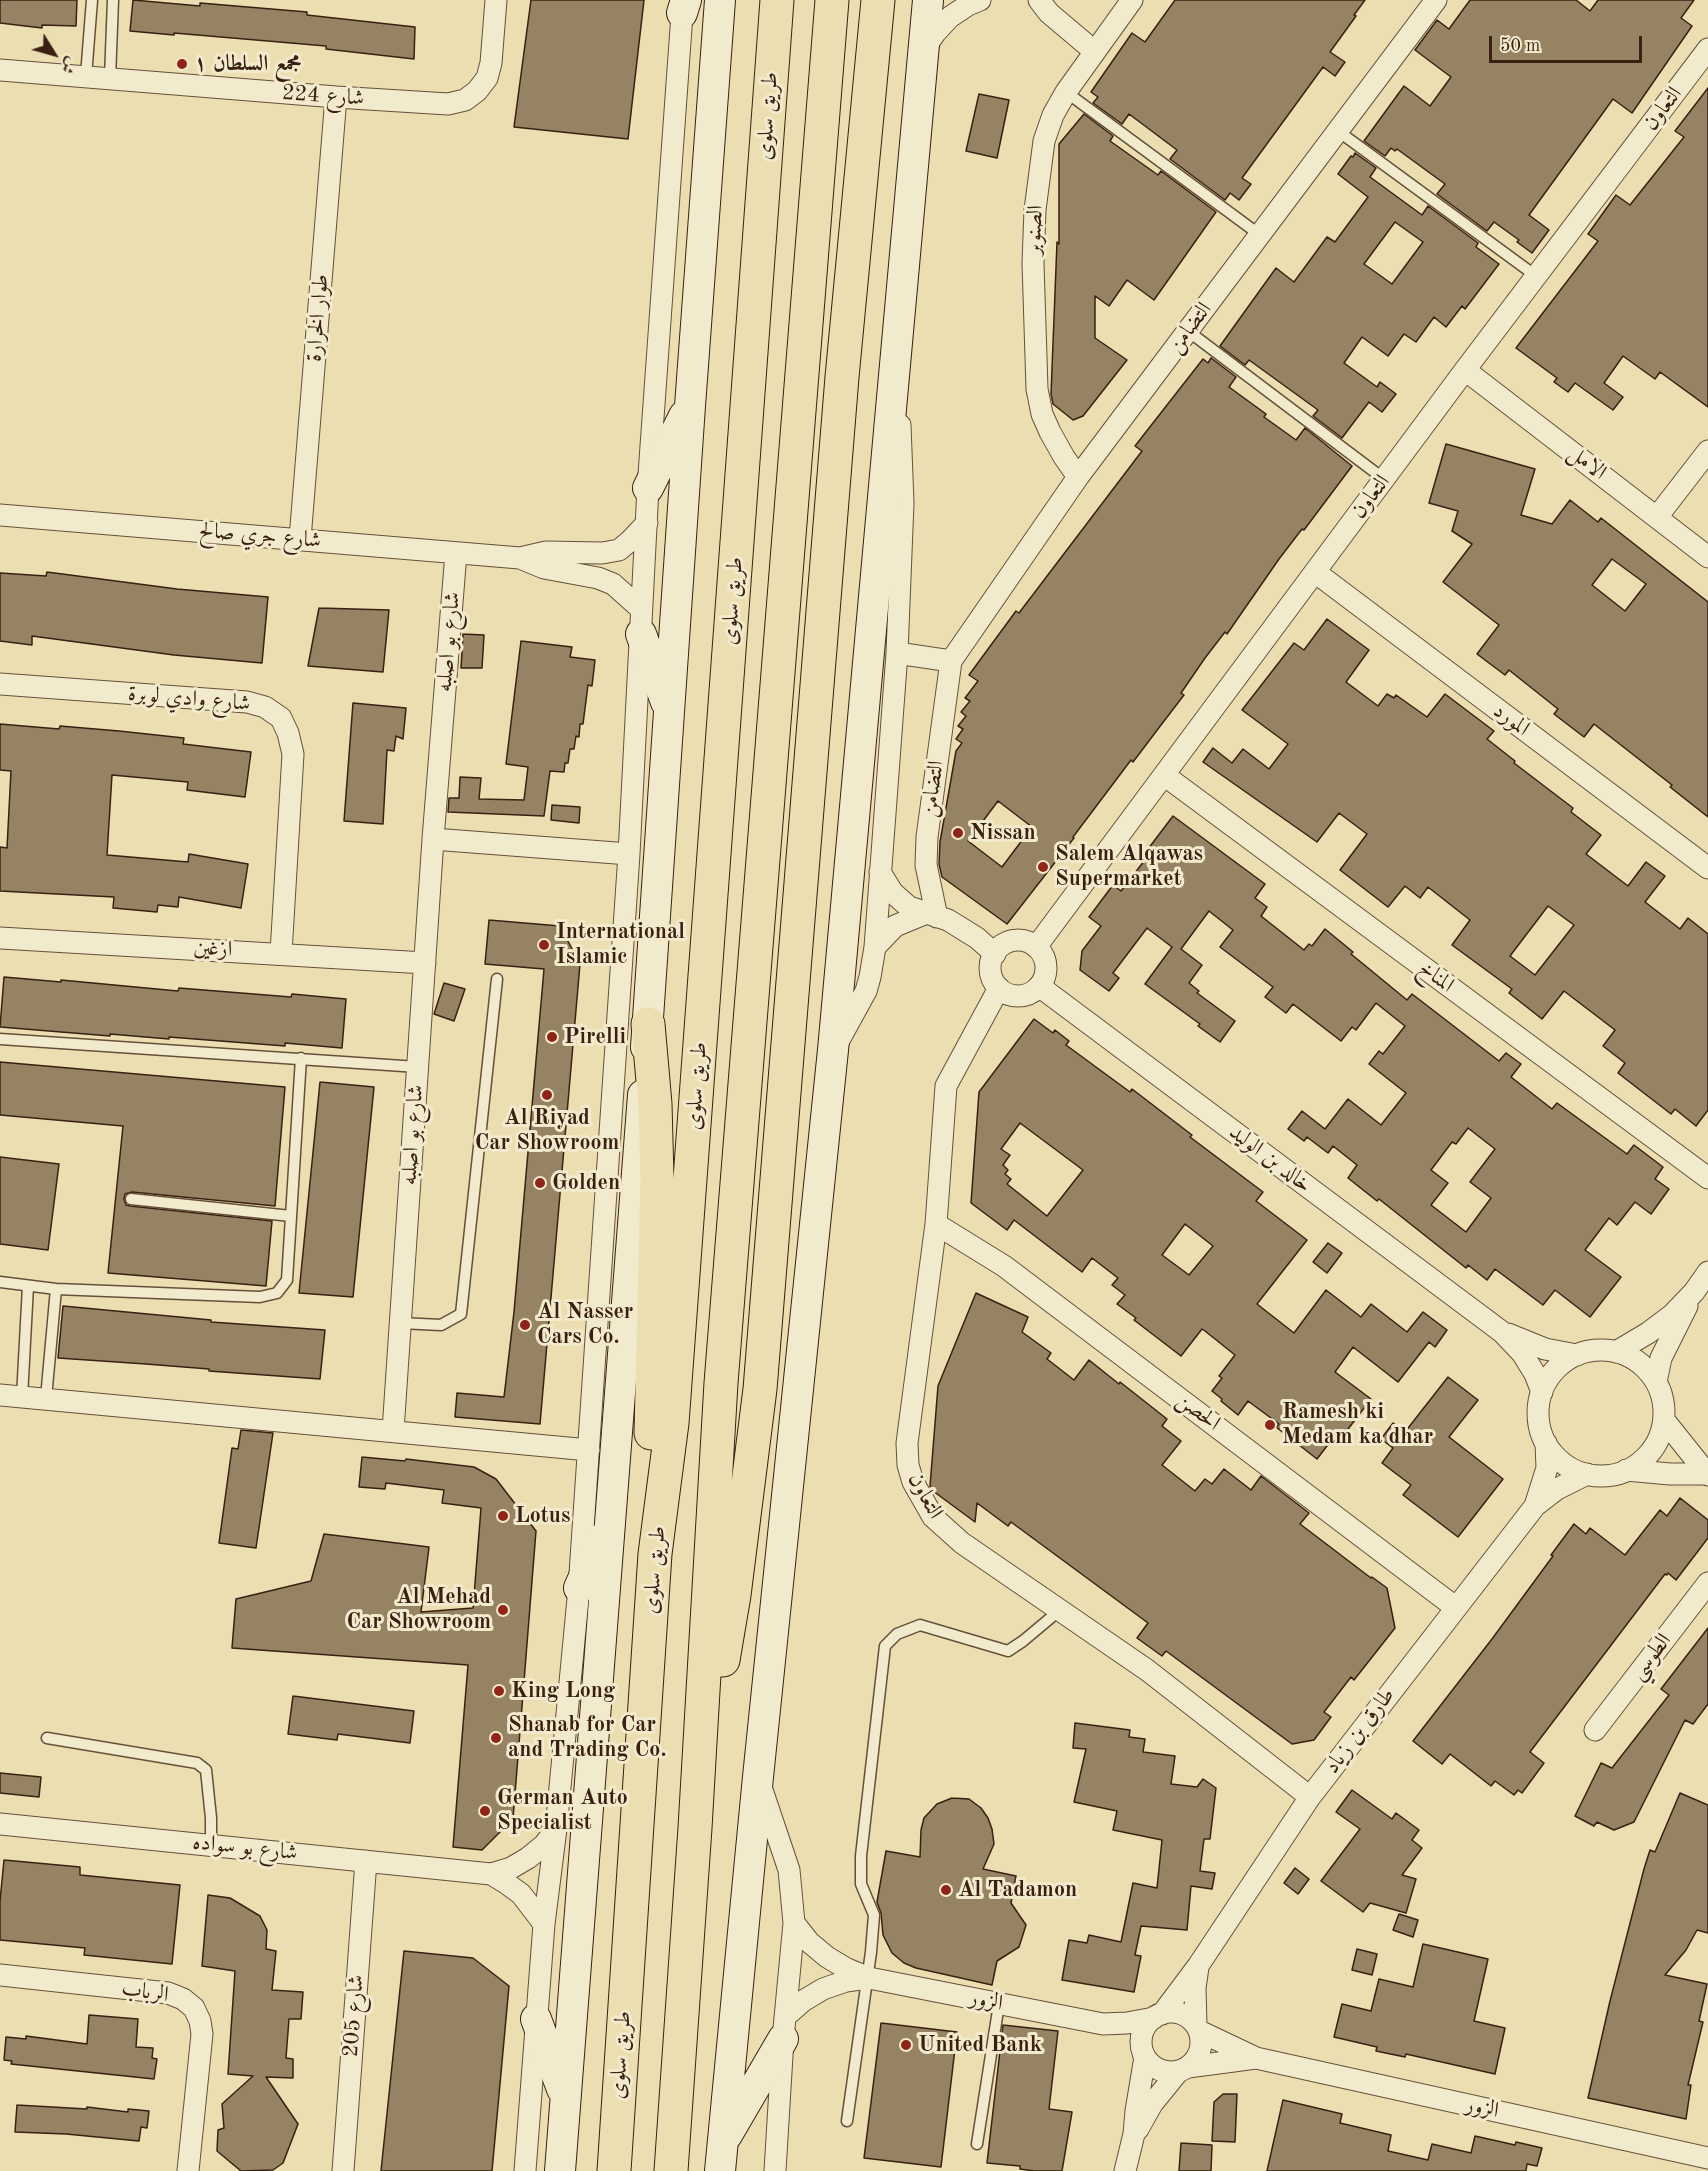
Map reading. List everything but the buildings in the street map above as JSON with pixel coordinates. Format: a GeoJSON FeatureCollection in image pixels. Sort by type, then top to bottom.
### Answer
{"type":"FeatureCollection","features":[{"type":"Feature","properties":{"kind":"highway","name":"طريق سلوى"},"geometry":{"type":"LineString","coordinates":[[614,2171],[655,1554],[672,1423],[777,0]]}},
{"type":"Feature","properties":{"kind":"highway"},"geometry":{"type":"LineString","coordinates":[[671,2171],[695,1828],[721,1383],[832,0]]}},
{"type":"Feature","properties":{"kind":"highway"},"geometry":{"type":"LineString","coordinates":[[695,1828],[734,1595],[760,1389],[842,377],[878,0]]}},
{"type":"Feature","properties":{"kind":"highway"},"geometry":{"type":"LineString","coordinates":[[648,1024],[655,1104],[657,1178],[651,1421],[655,1554]]}},
{"type":"Feature","properties":{"kind":"main road"},"geometry":{"type":"LineString","coordinates":[[560,2171],[648,1024],[720,0]]}},
{"type":"Feature","properties":{"kind":"main road"},"geometry":{"type":"LineString","coordinates":[[721,2157],[833,1050],[928,0]]}},
{"type":"Feature","properties":{"kind":"main road"},"geometry":{"type":"LineString","coordinates":[[648,488],[690,406]]}},
{"type":"Feature","properties":{"kind":"main road"},"geometry":{"type":"LineString","coordinates":[[641,622],[669,711]]}},
{"type":"Feature","properties":{"kind":"main road"},"geometry":{"type":"LineString","coordinates":[[579,1588],[609,1523]]}},
{"type":"Feature","properties":{"kind":"main road"},"geometry":{"type":"LineString","coordinates":[[536,2019],[565,2098]]}},
{"type":"Feature","properties":{"kind":"main road"},"geometry":{"type":"LineString","coordinates":[[721,2157],[784,2028]]}},
{"type":"Feature","properties":{"kind":"street","name":"شارع 224"},"geometry":{"type":"LineString","coordinates":[[0,70],[336,98],[448,104],[465,100],[477,91],[487,78],[491,63],[496,0]]}},
{"type":"Feature","properties":{"kind":"street"},"geometry":{"type":"LineString","coordinates":[[923,51],[934,33],[950,17],[980,0]]}},
{"type":"Feature","properties":{"kind":"street"},"geometry":{"type":"LineString","coordinates":[[1039,0],[1056,19],[1094,51]]}},
{"type":"Feature","properties":{"kind":"street","name":"الصنوبر"},"geometry":{"type":"LineString","coordinates":[[1078,477],[1064,457],[1042,414],[1037,389],[1034,305],[1035,210],[1044,141],[1053,115],[1094,51],[1132,0]]}},
{"type":"Feature","properties":{"kind":"street","name":"التضامن"},"geometry":{"type":"LineString","coordinates":[[931,915],[926,865],[927,837],[951,661],[1078,477],[1436,0]]}},
{"type":"Feature","properties":{"kind":"street"},"geometry":{"type":"LineString","coordinates":[[525,2171],[544,1924],[556,1829],[579,1588],[629,854],[648,488],[684,4]]}},
{"type":"Feature","properties":{"kind":"street","name":"التعاون"},"geometry":{"type":"LineString","coordinates":[[1036,947],[1465,370],[1708,49]]}},
{"type":"Feature","properties":{"kind":"street","name":"طوار الخرارة"},"geometry":{"type":"LineString","coordinates":[[300,540],[336,98]]}},
{"type":"Feature","properties":{"kind":"street"},"geometry":{"type":"LineString","coordinates":[[833,1050],[866,991],[875,947],[897,653],[903,503],[902,439],[895,360]]}},
{"type":"Feature","properties":{"kind":"street","name":"الامل"},"geometry":{"type":"LineString","coordinates":[[1465,370],[1708,557]]}},
{"type":"Feature","properties":{"kind":"street"},"geometry":{"type":"LineString","coordinates":[[1657,517],[1708,451]]}},
{"type":"Feature","properties":{"kind":"street","name":"شارع جري صالح"},"geometry":{"type":"LineString","coordinates":[[0,515],[520,558],[546,552],[602,553],[619,550],[646,524]]}},
{"type":"Feature","properties":{"kind":"street","name":"شارع بو اصلبه"},"geometry":{"type":"LineString","coordinates":[[393,1431],[433,839],[456,553]]}},
{"type":"Feature","properties":{"kind":"street","name":"شارع جري صالح"},"geometry":{"type":"LineString","coordinates":[[520,558],[544,568],[598,578],[613,584],[626,594],[641,622]]}},
{"type":"Feature","properties":{"kind":"street","name":"المورد"},"geometry":{"type":"LineString","coordinates":[[1315,572],[1708,868]]}},
{"type":"Feature","properties":{"kind":"street"},"geometry":{"type":"LineString","coordinates":[[897,653],[951,661]]}},
{"type":"Feature","properties":{"kind":"street","name":"شارع وادي لوبرة"},"geometry":{"type":"LineString","coordinates":[[0,684],[247,702],[265,707],[281,718],[288,733],[293,754],[281,953]]}},
{"type":"Feature","properties":{"kind":"street","name":"المناخ"},"geometry":{"type":"LineString","coordinates":[[1164,775],[1708,1178]]}},
{"type":"Feature","properties":{"kind":"street"},"geometry":{"type":"LineString","coordinates":[[433,839],[629,854]]}},
{"type":"Feature","properties":{"kind":"street"},"geometry":{"type":"LineString","coordinates":[[880,872],[893,893],[909,907],[961,928],[994,954]]}},
{"type":"Feature","properties":{"kind":"street"},"geometry":{"type":"LineString","coordinates":[[875,947],[895,926],[931,915]]}},
{"type":"Feature","properties":{"kind":"street","name":"ازغين"},"geometry":{"type":"LineString","coordinates":[[0,938],[425,963]]}},
{"type":"Feature","properties":{"kind":"street"},"geometry":{"type":"LineString","coordinates":[[1014,941],[1023,941],[1036,947],[1044,959],[1046,968],[1039,986],[1032,992],[1019,996],[1006,993],[999,988],[993,980],[991,969],[994,954],[1001,947],[1014,941]]}},
{"type":"Feature","properties":{"kind":"street","name":"خالد بن الوليد"},"geometry":{"type":"LineString","coordinates":[[1039,986],[1502,1332],[1522,1353],[1535,1374],[1542,1392]]}},
{"type":"Feature","properties":{"kind":"street","name":"التعاون"},"geometry":{"type":"LineString","coordinates":[[999,988],[946,1086],[936,1224],[908,1443],[908,1465],[912,1482],[933,1517],[962,1544],[1147,1670],[1310,1797]]}},
{"type":"Feature","properties":{"kind":"street","name":"الحصن"},"geometry":{"type":"LineString","coordinates":[[936,1224],[1005,1266],[1455,1607]]}},
{"type":"Feature","properties":{"kind":"street"},"geometry":{"type":"LineString","coordinates":[[1656,1382],[1661,1358],[1694,1292],[1708,1272]]}},
{"type":"Feature","properties":{"kind":"street"},"geometry":{"type":"LineString","coordinates":[[1616,1352],[1672,1315],[1694,1292]]}},
{"type":"Feature","properties":{"kind":"street","name":"خالد بن الوليد"},"geometry":{"type":"LineString","coordinates":[[1502,1332],[1545,1348],[1577,1355]]}},
{"type":"Feature","properties":{"kind":"street"},"geometry":{"type":"LineString","coordinates":[[1603,1350],[1616,1352],[1643,1366],[1656,1382],[1663,1401],[1664,1420],[1657,1441],[1644,1458],[1626,1470],[1607,1475],[1587,1474],[1560,1460],[1546,1443],[1540,1423],[1542,1392],[1559,1366],[1577,1355],[1603,1350]]}},
{"type":"Feature","properties":{"kind":"street"},"geometry":{"type":"LineString","coordinates":[[0,1395],[589,1450]]}},
{"type":"Feature","properties":{"kind":"street"},"geometry":{"type":"LineString","coordinates":[[1664,1420],[1707,1474]]}},
{"type":"Feature","properties":{"kind":"street","name":"طارق بن زياد"},"geometry":{"type":"LineString","coordinates":[[1535,1506],[1547,1468],[1546,1443]]}},
{"type":"Feature","properties":{"kind":"street"},"geometry":{"type":"LineString","coordinates":[[1626,1470],[1670,1474],[1707,1474]]}},
{"type":"Feature","properties":{"kind":"street","name":"طارق بن زياد"},"geometry":{"type":"LineString","coordinates":[[1158,2016],[1198,1966],[1310,1797],[1455,1607],[1535,1506],[1557,1489],[1587,1474]]}},
{"type":"Feature","properties":{"kind":"street","name":"الطوسي"},"geometry":{"type":"LineString","coordinates":[[1595,1731],[1708,1583]]}},
{"type":"Feature","properties":{"kind":"street"},"geometry":{"type":"LineString","coordinates":[[758,1777],[789,1870],[794,1923],[784,2028],[775,2171]]}},
{"type":"Feature","properties":{"kind":"street","name":"شارع بو سواده"},"geometry":{"type":"LineString","coordinates":[[0,1824],[490,1874],[510,1868],[528,1858],[544,1845],[556,1829]]}},
{"type":"Feature","properties":{"kind":"street","name":"شارع 205"},"geometry":{"type":"LineString","coordinates":[[343,2171],[366,1861]]}},
{"type":"Feature","properties":{"kind":"street","name":"شارع بو سواده"},"geometry":{"type":"LineString","coordinates":[[490,1874],[521,1894],[544,1924]]}},
{"type":"Feature","properties":{"kind":"street","name":"الزور"},"geometry":{"type":"LineString","coordinates":[[794,1923],[827,1957],[847,1970],[869,1978],[1103,2024],[1127,2023],[1158,2016]]}},
{"type":"Feature","properties":{"kind":"street","name":"طارق بن زياد"},"geometry":{"type":"LineString","coordinates":[[1197,2028],[1195,1988],[1198,1966]]}},
{"type":"Feature","properties":{"kind":"street","name":"الرباب"},"geometry":{"type":"LineString","coordinates":[[0,1975],[168,1993],[183,1999],[194,2008],[200,2021],[202,2034],[188,2171]]}},
{"type":"Feature","properties":{"kind":"street","name":"الزور"},"geometry":{"type":"LineString","coordinates":[[784,2028],[803,2001],[823,1989],[846,1981],[869,1978]]}},
{"type":"Feature","properties":{"kind":"street"},"geometry":{"type":"LineString","coordinates":[[1125,2171],[1134,2134],[1144,2054],[1143,2033],[1158,2016],[1178,2013],[1188,2018],[1197,2028],[1201,2041],[1200,2051],[1196,2060],[1183,2070],[1152,2104],[1134,2134]]}},
{"type":"Feature","properties":{"kind":"street","name":"الزور"},"geometry":{"type":"LineString","coordinates":[[1103,2024],[1121,2034],[1144,2054]]}},
{"type":"Feature","properties":{"kind":"street","name":"الزور"},"geometry":{"type":"LineString","coordinates":[[1197,2028],[1256,2058],[1708,2158]]}},
{"type":"Feature","properties":{"kind":"street"},"geometry":{"type":"LineString","coordinates":[[1144,2054],[1156,2069],[1167,2072],[1183,2070]]}},
{"type":"Feature","properties":{"kind":"street","name":"الزور"},"geometry":{"type":"LineString","coordinates":[[1183,2070],[1256,2058]]}},
{"type":"Feature","properties":{"kind":"lane"},"geometry":{"type":"LineString","coordinates":[[86,76],[92,0]]}},
{"type":"Feature","properties":{"kind":"lane"},"geometry":{"type":"LineString","coordinates":[[110,78],[113,0]]}},
{"type":"Feature","properties":{"kind":"lane"},"geometry":{"type":"LineString","coordinates":[[1066,92],[1260,235]]}},
{"type":"Feature","properties":{"kind":"lane"},"geometry":{"type":"LineString","coordinates":[[1338,131],[1536,276]]}},
{"type":"Feature","properties":{"kind":"lane"},"geometry":{"type":"LineString","coordinates":[[1188,331],[1384,479]]}},
{"type":"Feature","properties":{"kind":"lane"},"geometry":{"type":"LineString","coordinates":[[400,1323],[441,1325],[461,1314],[497,979]]}},
{"type":"Feature","properties":{"kind":"lane"},"geometry":{"type":"LineString","coordinates":[[0,1039],[418,1067]]}},
{"type":"Feature","properties":{"kind":"lane"},"geometry":{"type":"LineString","coordinates":[[0,1282],[56,1289],[260,1296],[277,1293],[287,1280],[301,1058]]}},
{"type":"Feature","properties":{"kind":"lane"},"geometry":{"type":"LineString","coordinates":[[131,1199],[291,1216]]}},
{"type":"Feature","properties":{"kind":"lane"},"geometry":{"type":"LineString","coordinates":[[22,1397],[28,1286]]}},
{"type":"Feature","properties":{"kind":"lane"},"geometry":{"type":"LineString","coordinates":[[46,1398],[56,1289]]}},
{"type":"Feature","properties":{"kind":"lane"},"geometry":{"type":"LineString","coordinates":[[847,2121],[869,1978],[874,1915],[861,1884],[861,1856],[885,1646],[897,1634],[920,1625],[1008,1651],[1060,1610]]}},
{"type":"Feature","properties":{"kind":"lane"},"geometry":{"type":"LineString","coordinates":[[47,1738],[197,1763],[206,1770],[211,1844]]}},
{"type":"Feature","properties":{"kind":"lane"},"geometry":{"type":"LineString","coordinates":[[977,2144],[999,2004]]}},
{"type":"Feature","properties":{"kind":"place","name":"مجمع السلطان ١"},"geometry":{"type":"Point","coordinates":[182,64]}},
{"type":"Feature","properties":{"kind":"place","name":"Nissan"},"geometry":{"type":"Point","coordinates":[958,833]}},
{"type":"Feature","properties":{"kind":"place","name":"Salem Alqawas Supermarket"},"geometry":{"type":"Point","coordinates":[1043,867]}},
{"type":"Feature","properties":{"kind":"place","name":"International Islamic"},"geometry":{"type":"Point","coordinates":[544,945]}},
{"type":"Feature","properties":{"kind":"place","name":"Pirelli"},"geometry":{"type":"Point","coordinates":[552,1037]}},
{"type":"Feature","properties":{"kind":"place","name":"Al Riyad Car Showroom"},"geometry":{"type":"Point","coordinates":[547,1095]}},
{"type":"Feature","properties":{"kind":"place","name":"Golden"},"geometry":{"type":"Point","coordinates":[540,1183]}},
{"type":"Feature","properties":{"kind":"place","name":"Al Nasser Cars Co."},"geometry":{"type":"Point","coordinates":[525,1325]}},
{"type":"Feature","properties":{"kind":"place","name":"Ramesh ki Medam ka dhar"},"geometry":{"type":"Point","coordinates":[1270,1425]}},
{"type":"Feature","properties":{"kind":"place","name":"Lotus"},"geometry":{"type":"Point","coordinates":[503,1516]}},
{"type":"Feature","properties":{"kind":"place","name":"Al Mehad Car Showroom"},"geometry":{"type":"Point","coordinates":[503,1610]}},
{"type":"Feature","properties":{"kind":"place","name":"King Long"},"geometry":{"type":"Point","coordinates":[499,1691]}},
{"type":"Feature","properties":{"kind":"place","name":"Shanab for Car and Trading Co."},"geometry":{"type":"Point","coordinates":[496,1738]}},
{"type":"Feature","properties":{"kind":"place","name":"German Auto Specialist"},"geometry":{"type":"Point","coordinates":[485,1811]}},
{"type":"Feature","properties":{"kind":"place","name":"Al Tadamon"},"geometry":{"type":"Point","coordinates":[946,1890]}},
{"type":"Feature","properties":{"kind":"place","name":"United Bank"},"geometry":{"type":"Point","coordinates":[906,2045]}}]}
